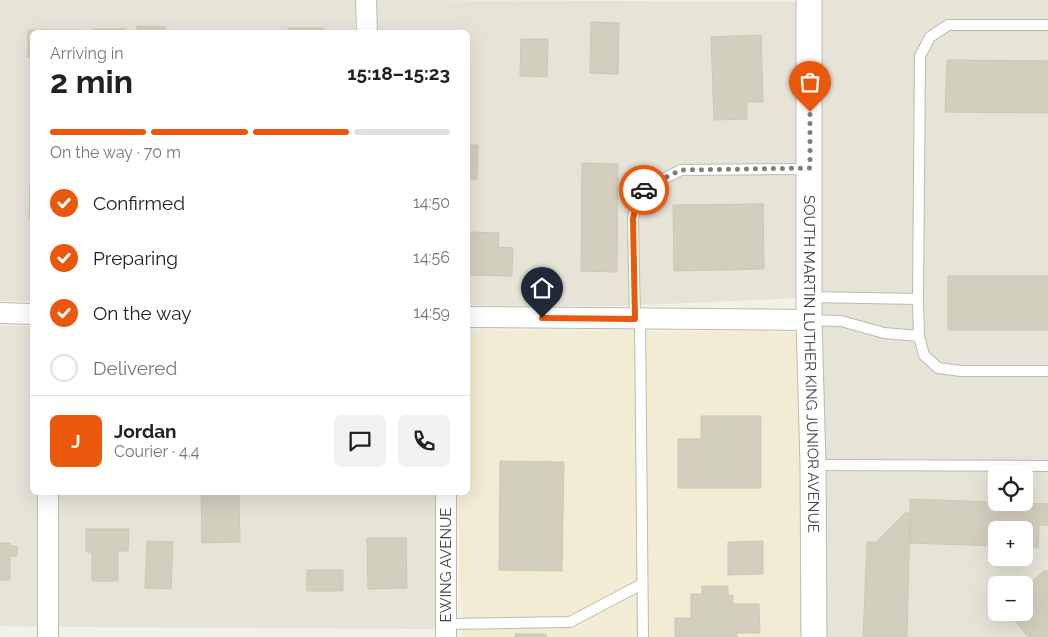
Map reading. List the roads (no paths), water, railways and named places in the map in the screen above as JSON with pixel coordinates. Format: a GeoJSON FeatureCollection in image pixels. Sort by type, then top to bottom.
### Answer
{"type":"FeatureCollection","features":[{"type":"Feature","properties":{"kind":"street"},"geometry":{"type":"LineString","coordinates":[[366,0],[367,30]]}},
{"type":"Feature","properties":{"kind":"street","name":"SOUTH MARTIN LUTHER KING JUNIOR AVENUE"},"geometry":{"type":"LineString","coordinates":[[809,0],[809,308],[814,637]]}},
{"type":"Feature","properties":{"kind":"street"},"geometry":{"type":"LineString","coordinates":[[470,317],[638,319],[809,308]]}},
{"type":"Feature","properties":{"kind":"street"},"geometry":{"type":"LineString","coordinates":[[0,313],[30,314]]}},
{"type":"Feature","properties":{"kind":"street"},"geometry":{"type":"LineString","coordinates":[[48,495],[48,637]]}},
{"type":"Feature","properties":{"kind":"street","name":"EWING AVENUE"},"geometry":{"type":"LineString","coordinates":[[446,495],[446,630]]}},
{"type":"Feature","properties":{"kind":"lane"},"geometry":{"type":"LineString","coordinates":[[1048,25],[948,25],[930,37],[920,56],[918,299],[919,336],[924,355],[938,368],[961,371],[1048,371]]}},
{"type":"Feature","properties":{"kind":"lane"},"geometry":{"type":"LineString","coordinates":[[643,637],[638,319],[633,219],[637,199],[647,186],[681,170],[810,168]]}},
{"type":"Feature","properties":{"kind":"lane"},"geometry":{"type":"LineString","coordinates":[[809,308],[918,299]]}},
{"type":"Feature","properties":{"kind":"lane"},"geometry":{"type":"LineString","coordinates":[[809,308],[841,321],[884,333],[919,336]]}},
{"type":"Feature","properties":{"kind":"lane"},"geometry":{"type":"LineString","coordinates":[[812,465],[1048,466]]}},
{"type":"Feature","properties":{"kind":"lane"},"geometry":{"type":"LineString","coordinates":[[446,630],[570,622],[642,584]]}}]}
